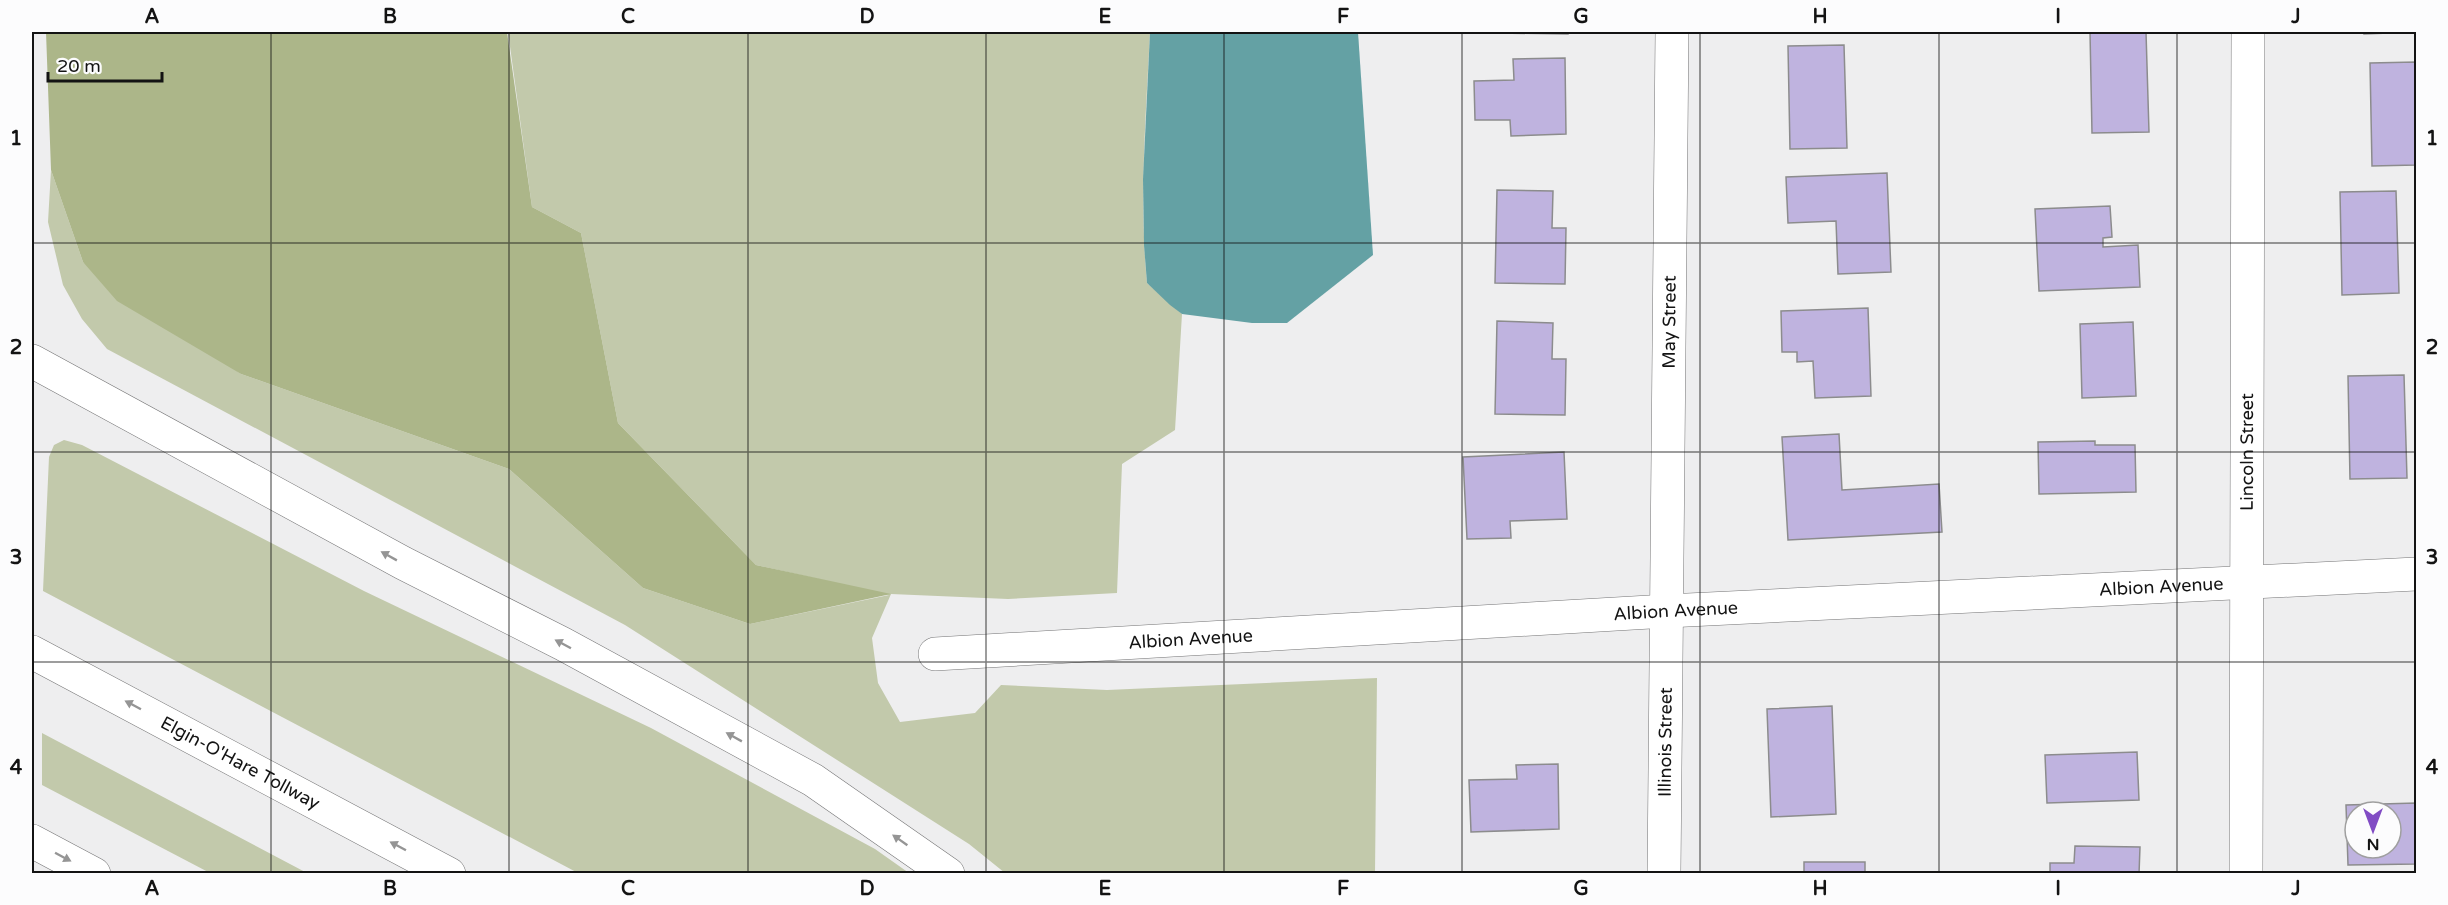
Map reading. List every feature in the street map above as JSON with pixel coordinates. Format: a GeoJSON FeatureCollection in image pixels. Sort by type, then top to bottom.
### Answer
{"type":"FeatureCollection","features":[{"type":"Feature","properties":{"kind":"main road","name":"May Street"},"geometry":{"type":"LineString","coordinates":[[1667,611],[1672,32]]}},
{"type":"Feature","properties":{"kind":"main road","name":"Lincoln Street"},"geometry":{"type":"LineString","coordinates":[[2246,873],[2248,32]]}},
{"type":"Feature","properties":{"kind":"main road"},"geometry":{"type":"LineString","coordinates":[[32,361],[403,563],[563,644],[813,780],[948,873]]}},
{"type":"Feature","properties":{"kind":"main road","name":"Albion Avenue"},"geometry":{"type":"LineString","coordinates":[[935,654],[1667,611],[2416,574]]}},
{"type":"Feature","properties":{"kind":"main road","name":"Illinois Street"},"geometry":{"type":"LineString","coordinates":[[1664,873],[1667,611]]}},
{"type":"Feature","properties":{"kind":"main road","name":"Elgin-O'Hare Tollway"},"geometry":{"type":"LineString","coordinates":[[32,652],[449,873]]}},
{"type":"Feature","properties":{"kind":"main road"},"geometry":{"type":"LineString","coordinates":[[32,841],[94,873]]}},
{"type":"Feature","properties":{"kind":"green space"},"geometry":{"type":"Polygon","coordinates":[[[46,32],[507,32],[532,207],[581,233],[618,423],[756,565],[891,594],[750,624],[643,588],[509,469],[241,374],[117,301],[83,262],[51,170],[46,32]]]}},
{"type":"Feature","properties":{"kind":"green space"},"geometry":{"type":"Polygon","coordinates":[[[508,32],[1150,32],[1143,189],[1147,283],[1182,314],[1175,430],[1122,464],[1117,593],[1008,599],[891,594],[872,638],[878,683],[900,722],[975,713],[1001,685],[1107,690],[1377,678],[1375,873],[1005,873],[969,844],[625,625],[107,349],[82,319],[63,285],[48,222],[51,170],[83,262],[241,374],[509,469],[643,588],[750,624],[889,595],[756,565],[618,423],[581,233],[532,207],[508,32]]]}},
{"type":"Feature","properties":{"kind":"green space"},"geometry":{"type":"Polygon","coordinates":[[[64,440],[82,445],[364,591],[651,728],[875,849],[909,873],[578,873],[43,591],[49,457],[54,445],[64,440]]]}},
{"type":"Feature","properties":{"kind":"green space"},"geometry":{"type":"Polygon","coordinates":[[[42,733],[307,873],[210,873],[42,785],[42,733]]]}},
{"type":"Feature","properties":{"kind":"water"},"geometry":{"type":"Polygon","coordinates":[[[1150,32],[1358,32],[1373,255],[1287,323],[1252,323],[1182,314],[1147,283],[1143,179],[1150,32]]]}},
{"type":"Feature","properties":{"kind":"building"},"geometry":{"type":"Polygon","coordinates":[[[1568,32],[1568,34],[1498,33],[1568,32]]]}},
{"type":"Feature","properties":{"kind":"building"},"geometry":{"type":"Polygon","coordinates":[[[2090,32],[2146,32],[2149,132],[2092,133],[2090,32]]]}},
{"type":"Feature","properties":{"kind":"building"},"geometry":{"type":"Polygon","coordinates":[[[2364,32],[2416,32],[2364,34],[2364,32]]]}},
{"type":"Feature","properties":{"kind":"building"},"geometry":{"type":"Polygon","coordinates":[[[1844,45],[1847,148],[1790,149],[1788,46],[1844,45]]]}},
{"type":"Feature","properties":{"kind":"building"},"geometry":{"type":"Polygon","coordinates":[[[1565,58],[1566,134],[1511,136],[1510,120],[1475,120],[1474,81],[1514,80],[1513,59],[1565,58]]]}},
{"type":"Feature","properties":{"kind":"building"},"geometry":{"type":"Polygon","coordinates":[[[2416,62],[2416,165],[2372,166],[2370,63],[2416,62]]]}},
{"type":"Feature","properties":{"kind":"building"},"geometry":{"type":"Polygon","coordinates":[[[1887,173],[1891,272],[1838,274],[1836,221],[1788,223],[1786,177],[1887,173]]]}},
{"type":"Feature","properties":{"kind":"building"},"geometry":{"type":"Polygon","coordinates":[[[1497,190],[1553,191],[1552,228],[1566,228],[1565,284],[1495,283],[1497,190]]]}},
{"type":"Feature","properties":{"kind":"building"},"geometry":{"type":"Polygon","coordinates":[[[2396,191],[2399,293],[2342,295],[2340,192],[2396,191]]]}},
{"type":"Feature","properties":{"kind":"building"},"geometry":{"type":"Polygon","coordinates":[[[2110,206],[2112,237],[2103,238],[2103,247],[2138,245],[2140,287],[2039,291],[2035,209],[2110,206]]]}},
{"type":"Feature","properties":{"kind":"building"},"geometry":{"type":"Polygon","coordinates":[[[1868,308],[1871,396],[1815,398],[1813,361],[1797,362],[1797,352],[1782,352],[1781,311],[1868,308]]]}},
{"type":"Feature","properties":{"kind":"building"},"geometry":{"type":"Polygon","coordinates":[[[1497,321],[1553,323],[1552,359],[1566,359],[1565,415],[1495,414],[1497,321]]]}},
{"type":"Feature","properties":{"kind":"building"},"geometry":{"type":"Polygon","coordinates":[[[2133,322],[2136,396],[2082,398],[2080,324],[2133,322]]]}},
{"type":"Feature","properties":{"kind":"building"},"geometry":{"type":"Polygon","coordinates":[[[2404,375],[2407,478],[2350,479],[2348,376],[2404,375]]]}},
{"type":"Feature","properties":{"kind":"building"},"geometry":{"type":"Polygon","coordinates":[[[1839,434],[1842,490],[1939,484],[1942,532],[1788,540],[1782,437],[1839,434]]]}},
{"type":"Feature","properties":{"kind":"building"},"geometry":{"type":"Polygon","coordinates":[[[2095,441],[2095,445],[2135,445],[2136,492],[2039,494],[2038,442],[2095,441]]]}},
{"type":"Feature","properties":{"kind":"building"},"geometry":{"type":"Polygon","coordinates":[[[1564,452],[1567,519],[1510,521],[1511,538],[1467,539],[1463,457],[1564,452]]]}},
{"type":"Feature","properties":{"kind":"building"},"geometry":{"type":"Polygon","coordinates":[[[1832,706],[1836,814],[1771,817],[1767,709],[1832,706]]]}},
{"type":"Feature","properties":{"kind":"building"},"geometry":{"type":"Polygon","coordinates":[[[2137,752],[2139,800],[2047,803],[2045,755],[2137,752]]]}},
{"type":"Feature","properties":{"kind":"building"},"geometry":{"type":"Polygon","coordinates":[[[1558,764],[1559,829],[1471,832],[1469,780],[1517,779],[1516,765],[1558,764]]]}},
{"type":"Feature","properties":{"kind":"building"},"geometry":{"type":"Polygon","coordinates":[[[2403,803],[2416,803],[2416,864],[2348,865],[2348,860],[2403,860],[2403,803]]]}},
{"type":"Feature","properties":{"kind":"building"},"geometry":{"type":"Polygon","coordinates":[[[2075,846],[2140,847],[2139,874],[2050,874],[2050,863],[2074,863],[2075,846]]]}},
{"type":"Feature","properties":{"kind":"building"},"geometry":{"type":"Polygon","coordinates":[[[1804,862],[1865,862],[1865,874],[1804,874],[1804,862]]]}}]}
